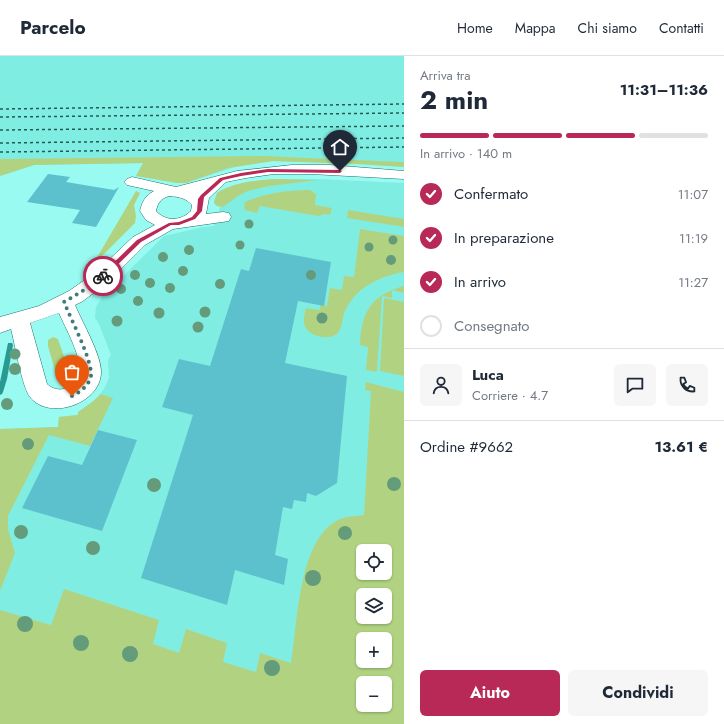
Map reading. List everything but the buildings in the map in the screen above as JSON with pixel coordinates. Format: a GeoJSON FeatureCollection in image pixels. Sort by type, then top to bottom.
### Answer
{"type":"FeatureCollection","features":[{"type":"Feature","properties":{"kind":"street"},"geometry":{"type":"LineString","coordinates":[[139,241],[150,215],[148,206],[154,198],[163,193],[250,173],[280,170],[404,175]]}},
{"type":"Feature","properties":{"kind":"street"},"geometry":{"type":"LineString","coordinates":[[187,221],[197,214],[200,206],[200,199],[204,194],[221,179]]}},
{"type":"Feature","properties":{"kind":"street"},"geometry":{"type":"LineString","coordinates":[[0,325],[19,320],[64,302],[86,289],[102,277],[139,241],[170,224],[223,217],[200,206],[192,196],[176,191],[136,183],[150,192],[154,198]]}},
{"type":"Feature","properties":{"kind":"street"},"geometry":{"type":"LineString","coordinates":[[150,215],[162,222],[170,224]]}},
{"type":"Feature","properties":{"kind":"street"},"geometry":{"type":"LineString","coordinates":[[19,320],[37,389],[43,395],[52,398],[66,398],[72,396],[79,393],[87,384],[91,370],[64,302]]}},
{"type":"Feature","properties":{"kind":"shaded area"},"geometry":{"type":"Polygon","coordinates":[[[0,56],[404,56],[404,167],[273,161],[238,166],[186,183],[177,183],[136,176],[143,163],[34,165],[0,176],[0,56]]]}},
{"type":"Feature","properties":{"kind":"shaded area"},"geometry":{"type":"Polygon","coordinates":[[[277,179],[318,179],[404,183],[404,724],[0,655],[0,429],[58,427],[59,417],[78,415],[78,412],[96,399],[104,389],[109,378],[108,360],[111,355],[99,324],[95,318],[96,307],[102,297],[164,236],[214,226],[220,207],[215,205],[214,201],[217,193],[247,182],[277,179]]]}},
{"type":"Feature","properties":{"kind":"green space"},"geometry":{"type":"Polygon","coordinates":[[[264,156],[404,162],[404,167],[273,161],[228,168],[186,183],[177,183],[136,176],[143,163],[34,165],[0,176],[0,159],[264,156]]]}},
{"type":"Feature","properties":{"kind":"green space"},"geometry":{"type":"Polygon","coordinates":[[[277,179],[318,180],[269,186],[248,191],[223,207],[217,206],[214,203],[217,193],[230,186],[253,181],[277,179]]]}},
{"type":"Feature","properties":{"kind":"green space"},"geometry":{"type":"Polygon","coordinates":[[[310,190],[316,194],[315,205],[332,208],[330,215],[325,214],[318,216],[260,206],[257,213],[245,210],[244,207],[245,202],[260,196],[286,191],[310,190]]]}},
{"type":"Feature","properties":{"kind":"green space"},"geometry":{"type":"Polygon","coordinates":[[[136,191],[140,193],[134,205],[136,216],[135,223],[92,266],[136,191]]]}},
{"type":"Feature","properties":{"kind":"green space"},"geometry":{"type":"Polygon","coordinates":[[[348,210],[404,219],[404,227],[347,218],[348,210]]]}},
{"type":"Feature","properties":{"kind":"green space"},"geometry":{"type":"Polygon","coordinates":[[[360,229],[404,236],[404,272],[376,280],[360,291],[348,305],[340,330],[337,334],[323,337],[313,334],[304,323],[306,308],[320,310],[320,305],[327,306],[330,288],[342,290],[344,276],[354,277],[360,229]]]}},
{"type":"Feature","properties":{"kind":"green space"},"geometry":{"type":"Polygon","coordinates":[[[404,286],[404,293],[393,290],[404,286]]]}},
{"type":"Feature","properties":{"kind":"green space"},"geometry":{"type":"Polygon","coordinates":[[[392,290],[392,298],[382,296],[377,372],[366,370],[368,347],[360,345],[363,323],[370,306],[383,294],[392,290]]]}},
{"type":"Feature","properties":{"kind":"green space"},"geometry":{"type":"Polygon","coordinates":[[[384,298],[404,302],[404,376],[380,371],[384,298]]]}},
{"type":"Feature","properties":{"kind":"green space"},"geometry":{"type":"Polygon","coordinates":[[[53,337],[58,339],[70,374],[69,377],[61,381],[57,378],[48,346],[48,340],[53,337]]]}},
{"type":"Feature","properties":{"kind":"green space"},"geometry":{"type":"Polygon","coordinates":[[[366,382],[404,392],[404,724],[0,724],[0,610],[51,625],[64,589],[159,620],[153,644],[179,653],[186,629],[227,643],[223,662],[256,672],[260,653],[291,663],[302,583],[308,562],[316,543],[326,529],[340,519],[364,515],[371,391],[365,390],[366,382]]]}},
{"type":"Feature","properties":{"kind":"green space"},"geometry":{"type":"Polygon","coordinates":[[[101,394],[113,398],[90,446],[49,435],[8,516],[8,529],[15,553],[0,591],[0,429],[58,427],[59,417],[78,415],[78,412],[101,394]]]}},
{"type":"Feature","properties":{"kind":"waterway"},"geometry":{"type":"LineString","coordinates":[[0,392],[4,379],[10,345]]}},
{"type":"Feature","properties":{"kind":"railway"},"geometry":{"type":"LineString","coordinates":[[0,109],[404,104]]}},
{"type":"Feature","properties":{"kind":"railway"},"geometry":{"type":"LineString","coordinates":[[0,117],[404,113]]}},
{"type":"Feature","properties":{"kind":"railway"},"geometry":{"type":"LineString","coordinates":[[0,130],[404,126]]}},
{"type":"Feature","properties":{"kind":"railway"},"geometry":{"type":"LineString","coordinates":[[0,143],[404,138]]}},
{"type":"Feature","properties":{"kind":"railway"},"geometry":{"type":"LineString","coordinates":[[0,152],[404,147]]}},
{"type":"Feature","properties":{"kind":"way so far"},"geometry":{"type":"LineString","coordinates":[[72,396],[79,393],[90,380],[91,370],[64,302],[86,289],[103,276]]}},
{"type":"Feature","properties":{"kind":"route"},"geometry":{"type":"LineString","coordinates":[[103,276],[139,241],[160,228],[170,224],[179,224],[193,218],[199,211],[200,199],[202,196],[221,179],[259,171],[340,171]]}}]}
